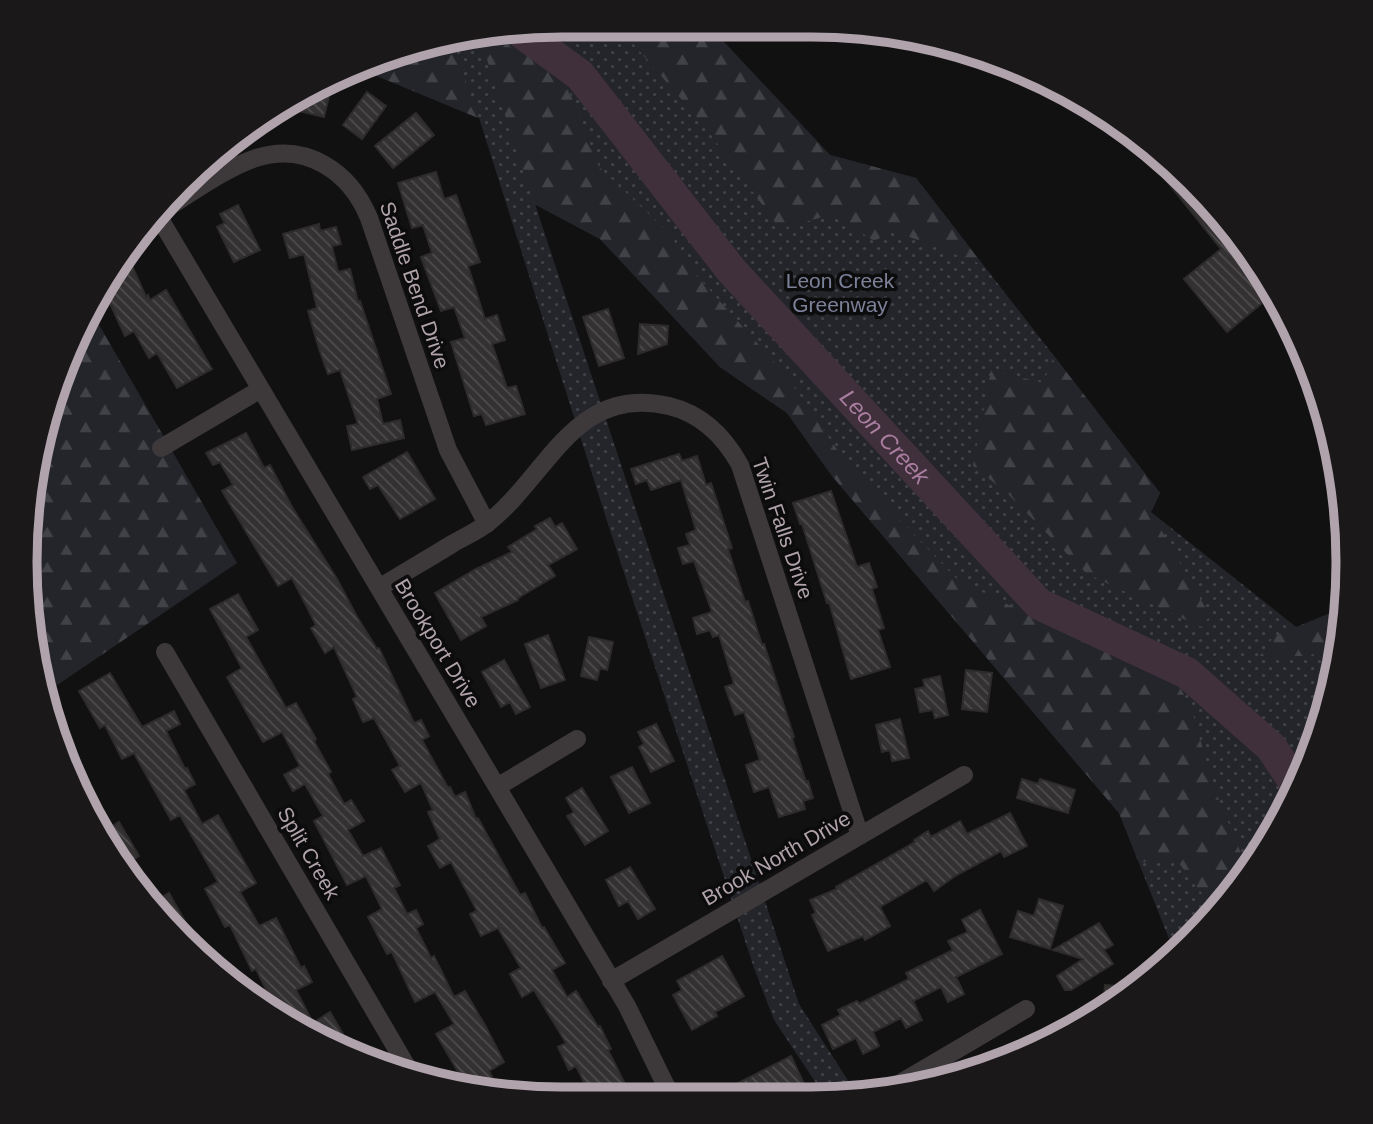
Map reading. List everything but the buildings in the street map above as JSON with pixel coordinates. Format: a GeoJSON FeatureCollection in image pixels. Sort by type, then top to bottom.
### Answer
{"type":"FeatureCollection","features":[{"type":"Feature","properties":{"kind":"street","name":"Saddle Bend Drive"},"geometry":{"type":"LineString","coordinates":[[185,198],[238,166],[270,155],[309,158],[345,178],[363,203],[448,450],[486,524]]}},
{"type":"Feature","properties":{"kind":"street","name":"Brookport Drive"},"geometry":{"type":"LineString","coordinates":[[162,222],[611,981],[668,1087]]}},
{"type":"Feature","properties":{"kind":"street"},"geometry":{"type":"LineString","coordinates":[[161,448],[261,389]]}},
{"type":"Feature","properties":{"kind":"street","name":"Twin Falls Drive"},"geometry":{"type":"LineString","coordinates":[[379,588],[486,524],[512,501],[574,428],[601,410],[628,403],[655,403],[682,409],[715,430],[729,444],[740,465],[860,836]]}},
{"type":"Feature","properties":{"kind":"street","name":"Split Creek"},"geometry":{"type":"LineString","coordinates":[[165,652],[398,1061]]}},
{"type":"Feature","properties":{"kind":"street"},"geometry":{"type":"LineString","coordinates":[[497,787],[577,739]]}},
{"type":"Feature","properties":{"kind":"street","name":"Brook North Drive"},"geometry":{"type":"LineString","coordinates":[[611,981],[964,775]]}},
{"type":"Feature","properties":{"kind":"street"},"geometry":{"type":"LineString","coordinates":[[909,1078],[1026,1009]]}},
{"type":"Feature","properties":{"kind":"green space","name":"Leon Creek Greenway"},"geometry":{"type":"Polygon","coordinates":[[[562,37],[719,37],[830,155],[916,178],[1160,493],[1151,512],[1295,626],[1329,645],[1308,731],[1266,825],[1228,882],[1171,944],[1119,813],[832,476],[787,413],[720,367],[600,239],[535,204],[799,1004],[851,1085],[819,1087],[774,1020],[754,968],[607,521],[479,118],[371,73],[426,55],[493,41],[562,37]]]}},
{"type":"Feature","properties":{"kind":"green space"},"geometry":{"type":"Polygon","coordinates":[[[627,37],[719,37],[830,155],[916,178],[983,265],[894,231],[874,241],[833,214],[780,229],[702,123],[627,37]]]}},
{"type":"Feature","properties":{"kind":"green space"},"geometry":{"type":"Polygon","coordinates":[[[499,41],[563,75],[599,167],[671,235],[689,267],[786,375],[851,470],[958,580],[1078,639],[1174,677],[1191,707],[1214,788],[1244,860],[1210,904],[1178,862],[1139,862],[1119,813],[832,476],[787,413],[720,367],[600,239],[534,204],[482,43],[499,41]]]}},
{"type":"Feature","properties":{"kind":"green space"},"geometry":{"type":"Polygon","coordinates":[[[455,48],[478,118],[371,73],[455,48]]]}},
{"type":"Feature","properties":{"kind":"green space"},"geometry":{"type":"Polygon","coordinates":[[[96,320],[237,563],[53,688],[41,631],[38,596],[41,493],[65,393],[96,320]]]}},
{"type":"Feature","properties":{"kind":"green space"},"geometry":{"type":"Polygon","coordinates":[[[1054,356],[1160,493],[1151,512],[1210,616],[1201,627],[1087,574],[1007,493],[973,466],[991,370],[1043,383],[1054,356]]]}},
{"type":"Feature","properties":{"kind":"green space"},"geometry":{"type":"Polygon","coordinates":[[[1334,612],[1329,648],[1308,656],[1260,656],[1274,636],[1334,612]]]}},
{"type":"Feature","properties":{"kind":"waterway","name":"Leon Creek"},"geometry":{"type":"LineString","coordinates":[[529,38],[580,75],[731,270],[1039,604],[1187,673],[1271,747],[1290,776]]}}]}
